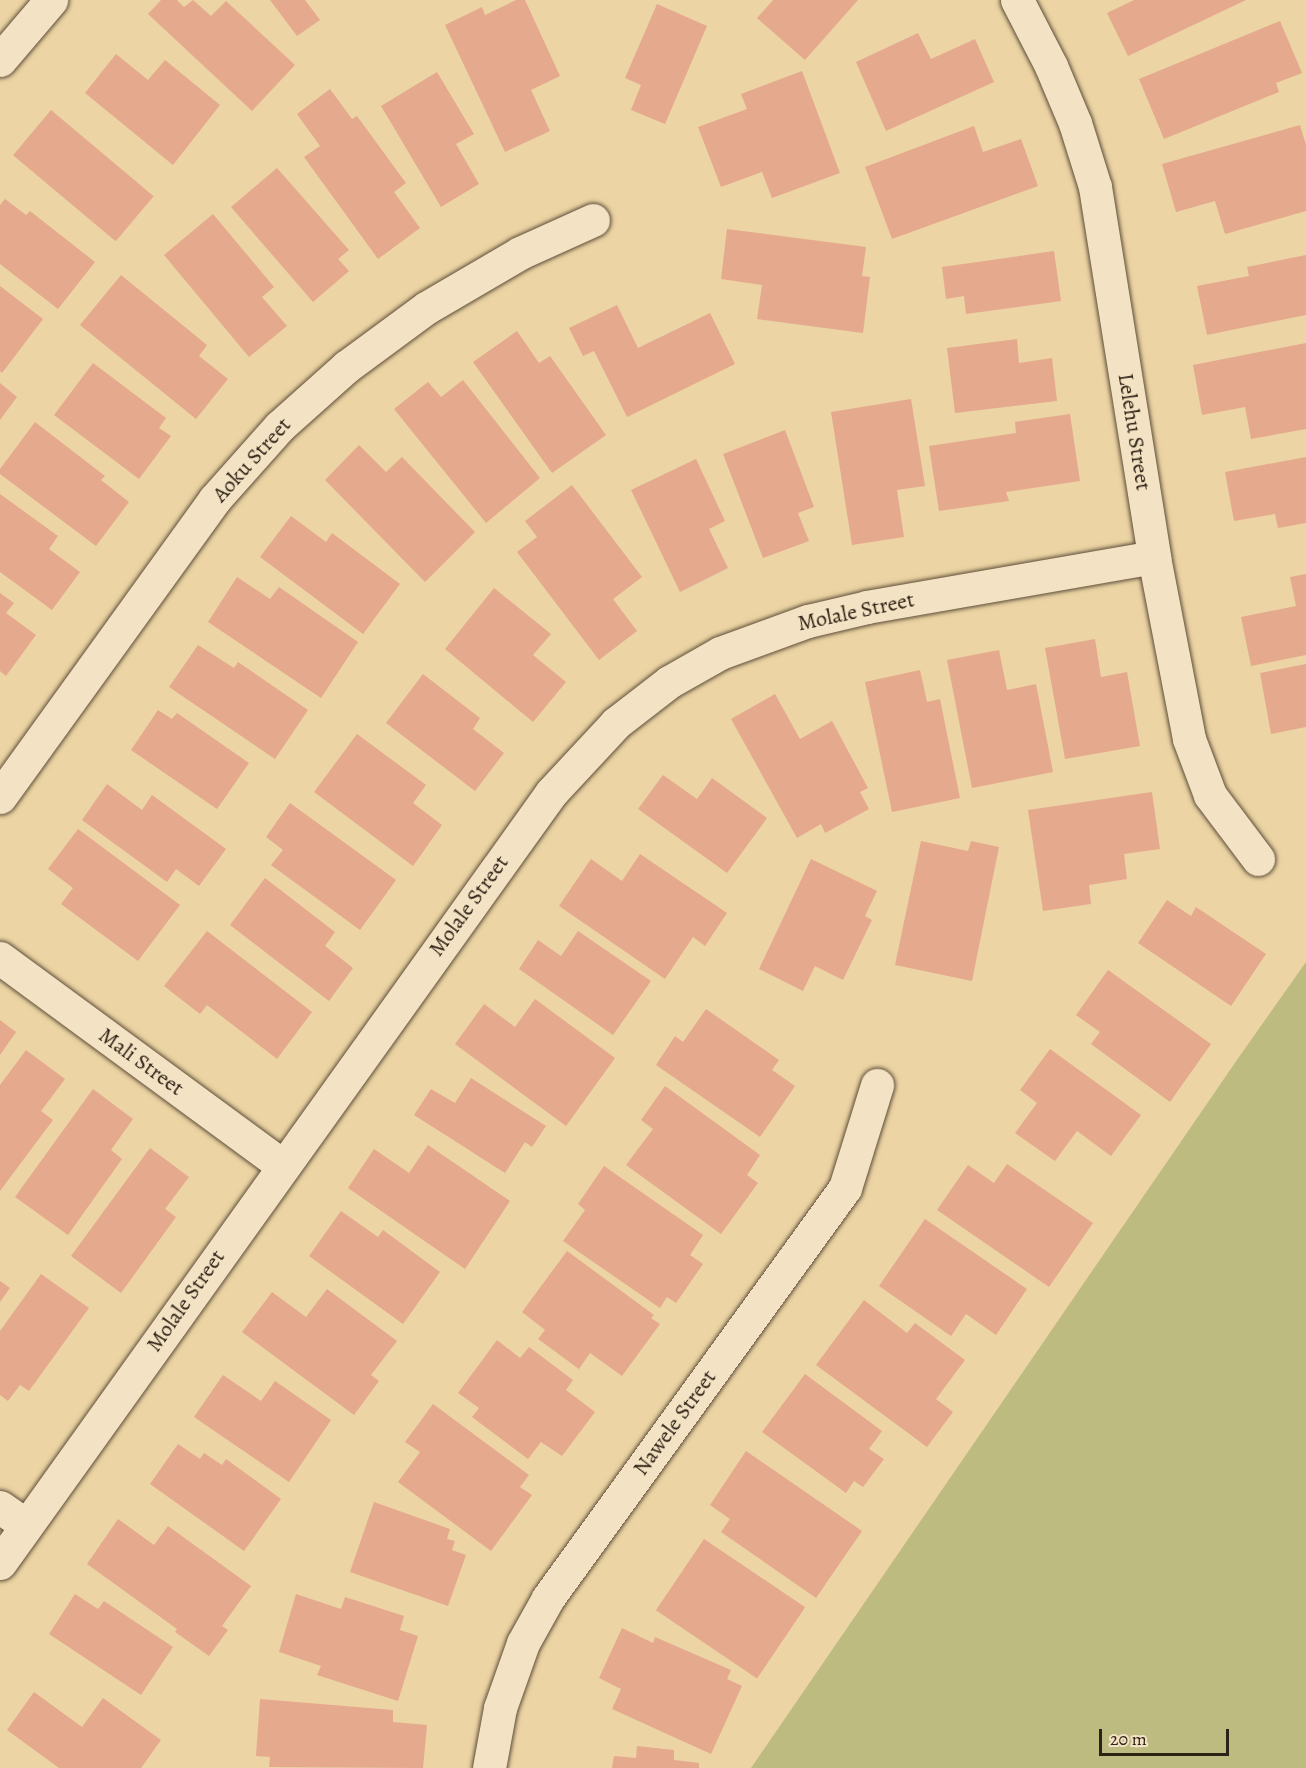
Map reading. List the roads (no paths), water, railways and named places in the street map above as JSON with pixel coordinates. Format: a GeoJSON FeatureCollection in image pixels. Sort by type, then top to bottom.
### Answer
{"type":"FeatureCollection","features":[{"type":"Feature","properties":{"kind":"street"},"geometry":{"type":"LineString","coordinates":[[0,60],[51,0]]}},
{"type":"Feature","properties":{"kind":"street","name":"Lelehu Street"},"geometry":{"type":"LineString","coordinates":[[1017,0],[1051,66],[1075,123],[1095,188],[1154,557],[1189,739],[1210,795],[1258,859]]}},
{"type":"Feature","properties":{"kind":"street","name":"Aoku Street"},"geometry":{"type":"LineString","coordinates":[[0,797],[214,500],[279,426],[346,367],[426,308],[520,253],[593,220]]}},
{"type":"Feature","properties":{"kind":"street","name":"Molale Street"},"geometry":{"type":"LineString","coordinates":[[0,1563],[13,1516],[282,1165],[551,793],[616,723],[669,682],[720,653],[808,621],[867,608],[1154,557]]}},
{"type":"Feature","properties":{"kind":"street","name":"Mali Street"},"geometry":{"type":"LineString","coordinates":[[0,958],[282,1165]]}},
{"type":"Feature","properties":{"kind":"street","name":"Nawele Street"},"geometry":{"type":"LineString","coordinates":[[489,1768],[504,1697],[523,1643],[548,1598],[845,1188],[877,1085]]}}]}
